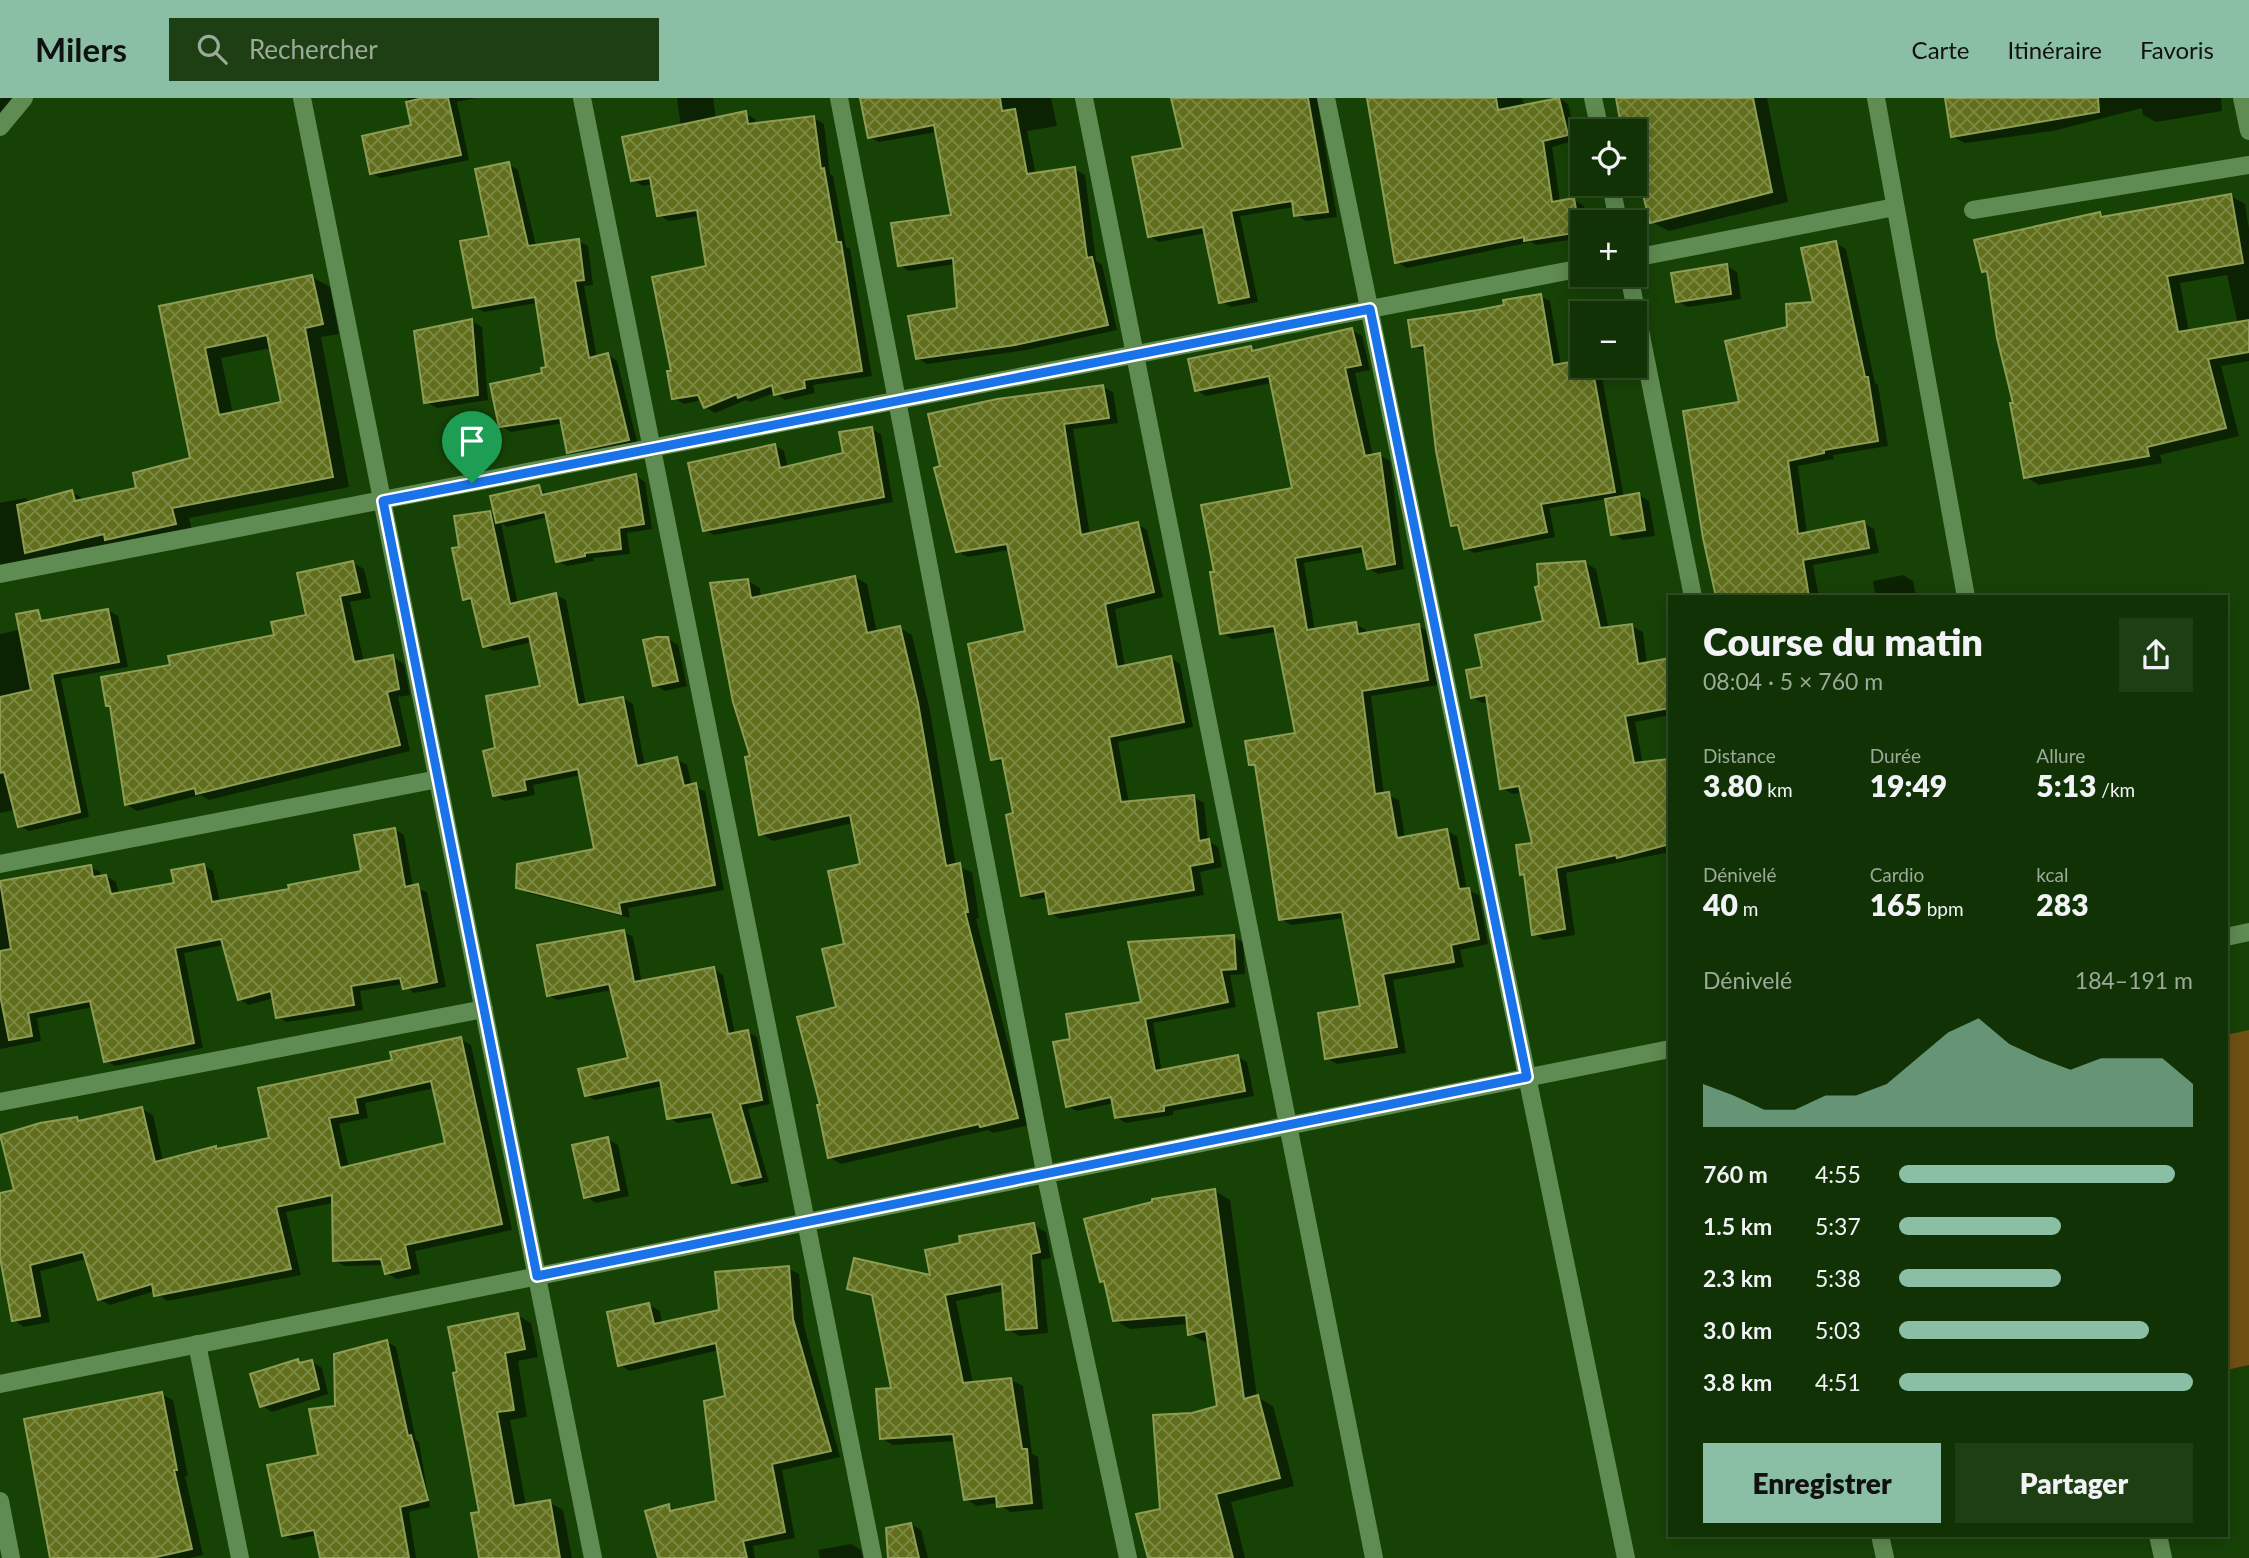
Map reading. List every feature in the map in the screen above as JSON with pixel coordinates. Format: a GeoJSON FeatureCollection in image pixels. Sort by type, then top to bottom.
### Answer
{"type":"FeatureCollection","features":[{"type":"Feature","properties":{"kind":"street"},"geometry":{"type":"LineString","coordinates":[[0,127],[24,98]]}},
{"type":"Feature","properties":{"kind":"street"},"geometry":{"type":"LineString","coordinates":[[302,98],[593,1558]]}},
{"type":"Feature","properties":{"kind":"street"},"geometry":{"type":"LineString","coordinates":[[582,98],[873,1558]]}},
{"type":"Feature","properties":{"kind":"street"},"geometry":{"type":"LineString","coordinates":[[839,98],[1045,1172],[1128,1558]]}},
{"type":"Feature","properties":{"kind":"street"},"geometry":{"type":"LineString","coordinates":[[1084,98],[1374,1558]]}},
{"type":"Feature","properties":{"kind":"street"},"geometry":{"type":"LineString","coordinates":[[1326,98],[1626,1558]]}},
{"type":"Feature","properties":{"kind":"street"},"geometry":{"type":"LineString","coordinates":[[1594,98],[1598,119]]}},
{"type":"Feature","properties":{"kind":"street"},"geometry":{"type":"LineString","coordinates":[[1876,98],[1966,595]]}},
{"type":"Feature","properties":{"kind":"street"},"geometry":{"type":"LineString","coordinates":[[2242,98],[2249,131]]}},
{"type":"Feature","properties":{"kind":"street"},"geometry":{"type":"LineString","coordinates":[[1973,210],[2249,165]]}},
{"type":"Feature","properties":{"kind":"street"},"geometry":{"type":"LineString","coordinates":[[1647,255],[1895,207]]}},
{"type":"Feature","properties":{"kind":"street"},"geometry":{"type":"LineString","coordinates":[[0,575],[1570,270]]}},
{"type":"Feature","properties":{"kind":"street"},"geometry":{"type":"LineString","coordinates":[[1631,287],[1693,595]]}},
{"type":"Feature","properties":{"kind":"street"},"geometry":{"type":"LineString","coordinates":[[0,864],[438,779]]}},
{"type":"Feature","properties":{"kind":"street"},"geometry":{"type":"LineString","coordinates":[[2228,937],[2249,932]]}},
{"type":"Feature","properties":{"kind":"street"},"geometry":{"type":"LineString","coordinates":[[0,1102],[484,1009]]}},
{"type":"Feature","properties":{"kind":"street"},"geometry":{"type":"LineString","coordinates":[[0,1384],[1045,1172],[1668,1049]]}},
{"type":"Feature","properties":{"kind":"street"},"geometry":{"type":"LineString","coordinates":[[197,1344],[240,1558]]}},
{"type":"Feature","properties":{"kind":"street"},"geometry":{"type":"LineString","coordinates":[[0,1501],[11,1558]]}},
{"type":"Feature","properties":{"kind":"street"},"geometry":{"type":"LineString","coordinates":[[1880,1537],[1885,1558]]}},
{"type":"Feature","properties":{"kind":"street"},"geometry":{"type":"LineString","coordinates":[[2158,1537],[2163,1558]]}},
{"type":"Feature","properties":{"kind":"shaded area"},"geometry":{"type":"Polygon","coordinates":[[[2249,1030],[2249,1365],[2228,1370],[2228,1035],[2249,1030]]]}},
{"type":"Feature","properties":{"kind":"building"},"geometry":{"type":"Polygon","coordinates":[[[423,98],[448,98],[461,155],[370,174],[362,136],[411,125],[406,102],[423,98]]]}},
{"type":"Feature","properties":{"kind":"building"},"geometry":{"type":"Polygon","coordinates":[[[860,98],[1000,98],[1002,111],[1015,109],[1027,174],[1075,167],[1087,258],[1092,257],[1108,325],[1015,345],[916,359],[908,316],[957,308],[953,258],[898,266],[891,223],[951,215],[934,125],[868,138],[860,98]]]}},
{"type":"Feature","properties":{"kind":"building"},"geometry":{"type":"Polygon","coordinates":[[[1171,98],[1308,98],[1328,212],[1294,216],[1292,201],[1231,211],[1249,297],[1219,303],[1203,227],[1148,237],[1132,157],[1183,148],[1171,98]]]}},
{"type":"Feature","properties":{"kind":"building"},"geometry":{"type":"Polygon","coordinates":[[[1367,98],[1496,98],[1498,110],[1559,98],[1568,135],[1543,141],[1552,202],[1574,198],[1576,210],[1570,210],[1570,234],[1524,241],[1524,237],[1395,263],[1367,98]]]}},
{"type":"Feature","properties":{"kind":"building"},"geometry":{"type":"Polygon","coordinates":[[[1616,98],[1753,98],[1772,192],[1650,223],[1643,196],[1647,196],[1647,119],[1620,119],[1616,98]]]}},
{"type":"Feature","properties":{"kind":"building"},"geometry":{"type":"Polygon","coordinates":[[[1945,98],[2098,98],[2099,112],[1951,137],[1945,98]]]}},
{"type":"Feature","properties":{"kind":"building"},"geometry":{"type":"Polygon","coordinates":[[[746,111],[748,124],[814,116],[821,169],[824,168],[837,242],[841,242],[862,371],[804,380],[805,388],[774,395],[772,385],[738,398],[737,394],[704,408],[698,395],[672,399],[667,371],[671,371],[652,277],[706,266],[697,210],[657,216],[650,178],[631,181],[622,137],[746,111]]]}},
{"type":"Feature","properties":{"kind":"building"},"geometry":{"type":"Polygon","coordinates":[[[509,162],[528,246],[579,239],[584,280],[575,281],[589,358],[608,353],[629,440],[567,453],[560,418],[499,427],[490,384],[542,373],[541,368],[546,367],[535,297],[473,308],[460,241],[489,236],[475,169],[509,162]]]}},
{"type":"Feature","properties":{"kind":"building"},"geometry":{"type":"Polygon","coordinates":[[[2231,194],[2243,263],[2167,276],[2178,332],[2249,320],[2249,352],[2208,359],[2226,428],[2147,447],[2149,456],[2024,478],[2010,403],[2013,403],[1997,338],[1987,271],[1982,272],[1974,240],[2100,212],[2101,217],[2231,194]]]}},
{"type":"Feature","properties":{"kind":"building"},"geometry":{"type":"Polygon","coordinates":[[[1836,241],[1865,377],[1868,377],[1878,441],[1824,450],[1824,453],[1788,461],[1798,534],[1864,521],[1869,548],[1803,560],[1809,595],[1716,595],[1703,538],[1683,411],[1739,402],[1725,341],[1787,327],[1786,304],[1813,302],[1801,248],[1836,241]]]}},
{"type":"Feature","properties":{"kind":"building"},"geometry":{"type":"Polygon","coordinates":[[[1727,264],[1731,294],[1676,302],[1671,273],[1727,264]]]}},
{"type":"Feature","properties":{"kind":"building"},"geometry":{"type":"Polygon","coordinates":[[[312,275],[323,324],[305,328],[333,477],[172,508],[176,524],[105,540],[104,534],[25,553],[17,505],[72,490],[75,501],[136,488],[133,473],[190,458],[159,306],[312,275]],[[267,335],[205,348],[219,415],[281,402],[267,335]]]}},
{"type":"Feature","properties":{"kind":"building"},"geometry":{"type":"Polygon","coordinates":[[[1541,294],[1553,365],[1570,362],[1570,378],[1594,378],[1615,492],[1541,504],[1547,532],[1464,549],[1458,525],[1451,526],[1436,451],[1424,345],[1412,347],[1408,320],[1504,305],[1503,300],[1541,294]]]}},
{"type":"Feature","properties":{"kind":"building"},"geometry":{"type":"Polygon","coordinates":[[[472,319],[478,395],[424,403],[414,331],[472,319]]]}},
{"type":"Feature","properties":{"kind":"building"},"geometry":{"type":"Polygon","coordinates":[[[1352,328],[1361,365],[1345,368],[1365,456],[1380,453],[1395,564],[1367,569],[1362,546],[1295,558],[1307,630],[1356,622],[1358,634],[1419,624],[1428,680],[1362,691],[1375,794],[1389,792],[1397,838],[1447,829],[1459,889],[1469,888],[1479,939],[1451,945],[1454,962],[1383,974],[1397,1047],[1325,1059],[1318,1013],[1360,1006],[1342,912],[1279,920],[1255,765],[1249,765],[1245,741],[1295,733],[1274,626],[1220,634],[1210,572],[1214,572],[1201,505],[1292,488],[1269,376],[1195,391],[1188,359],[1251,346],[1252,351],[1352,328]]]}},
{"type":"Feature","properties":{"kind":"building"},"geometry":{"type":"Polygon","coordinates":[[[1103,385],[1109,418],[1064,424],[1081,535],[1138,522],[1154,592],[1105,604],[1117,667],[1171,656],[1184,722],[1109,737],[1121,802],[1194,795],[1199,841],[1209,839],[1213,862],[1190,866],[1194,890],[1049,914],[1045,891],[1021,896],[1006,815],[1013,813],[1002,758],[991,760],[968,644],[1025,631],[1007,544],[956,552],[934,468],[940,466],[928,414],[997,399],[1103,385]]]}},
{"type":"Feature","properties":{"kind":"building"},"geometry":{"type":"Polygon","coordinates":[[[872,427],[884,497],[703,531],[688,463],[775,444],[780,468],[843,453],[839,432],[872,427]]]}},
{"type":"Feature","properties":{"kind":"building"},"geometry":{"type":"Polygon","coordinates":[[[636,474],[644,524],[619,528],[621,549],[585,553],[585,556],[556,562],[545,512],[496,523],[490,496],[539,485],[542,495],[636,474]]]}},
{"type":"Feature","properties":{"kind":"building"},"geometry":{"type":"Polygon","coordinates":[[[1639,493],[1645,530],[1611,535],[1605,499],[1639,493]]]}},
{"type":"Feature","properties":{"kind":"building"},"geometry":{"type":"Polygon","coordinates":[[[490,511],[510,604],[556,593],[578,705],[623,697],[637,766],[677,757],[684,786],[696,783],[715,885],[619,903],[621,914],[516,888],[517,864],[594,849],[578,769],[524,780],[526,790],[493,796],[483,751],[495,748],[486,696],[540,686],[529,636],[483,647],[471,598],[463,600],[452,548],[459,547],[454,516],[490,511]]]}},
{"type":"Feature","properties":{"kind":"building"},"geometry":{"type":"Polygon","coordinates":[[[353,561],[360,592],[340,596],[354,662],[393,655],[399,689],[387,692],[400,745],[196,794],[195,788],[125,805],[110,706],[106,706],[101,677],[170,665],[168,656],[274,635],[271,622],[306,615],[297,573],[353,561]]]}},
{"type":"Feature","properties":{"kind":"building"},"geometry":{"type":"Polygon","coordinates":[[[1585,561],[1600,628],[1632,624],[1638,664],[1668,658],[1668,708],[1625,716],[1634,763],[1668,759],[1668,845],[1617,858],[1616,855],[1556,868],[1565,929],[1532,935],[1524,874],[1520,875],[1516,845],[1532,843],[1519,786],[1500,789],[1486,695],[1471,698],[1466,670],[1482,667],[1475,635],[1543,621],[1535,587],[1539,586],[1537,564],[1585,561]]]}},
{"type":"Feature","properties":{"kind":"building"},"geometry":{"type":"Polygon","coordinates":[[[855,576],[867,633],[900,626],[918,703],[946,866],[960,863],[968,912],[965,912],[1018,1118],[980,1127],[979,1124],[828,1158],[817,1105],[820,1105],[797,1017],[836,1007],[822,949],[844,944],[828,871],[860,864],[850,815],[759,835],[745,757],[750,756],[733,702],[710,583],[748,579],[751,598],[855,576]]]}},
{"type":"Feature","properties":{"kind":"building"},"geometry":{"type":"Polygon","coordinates":[[[108,609],[119,662],[52,674],[80,812],[18,827],[4,772],[0,773],[0,697],[31,690],[16,614],[38,610],[41,621],[108,609]]]}},
{"type":"Feature","properties":{"kind":"building"},"geometry":{"type":"Polygon","coordinates":[[[668,637],[678,681],[653,686],[643,640],[668,637]]]}},
{"type":"Feature","properties":{"kind":"building"},"geometry":{"type":"Polygon","coordinates":[[[395,828],[405,887],[418,884],[437,982],[403,989],[400,978],[351,986],[354,1005],[276,1018],[271,991],[238,1000],[221,939],[175,948],[194,1043],[104,1062],[90,1001],[28,1013],[32,1036],[9,1040],[0,995],[0,951],[11,949],[0,881],[91,865],[93,877],[106,875],[111,894],[174,883],[171,870],[204,864],[212,902],[289,889],[288,885],[361,871],[354,835],[395,828]]]}},
{"type":"Feature","properties":{"kind":"building"},"geometry":{"type":"Polygon","coordinates":[[[624,930],[634,982],[714,967],[728,1034],[748,1030],[762,1100],[740,1104],[761,1177],[732,1183],[712,1112],[667,1119],[660,1080],[585,1096],[578,1069],[628,1058],[609,984],[547,996],[537,945],[624,930]]]}},
{"type":"Feature","properties":{"kind":"building"},"geometry":{"type":"Polygon","coordinates":[[[1234,935],[1236,969],[1221,970],[1228,1002],[1145,1019],[1155,1071],[1238,1055],[1245,1091],[1164,1106],[1164,1111],[1115,1118],[1111,1097],[1066,1107],[1053,1042],[1070,1039],[1066,1014],[1141,1002],[1128,942],[1234,935]]]}},
{"type":"Feature","properties":{"kind":"building"},"geometry":{"type":"Polygon","coordinates":[[[461,1037],[502,1224],[405,1245],[410,1268],[385,1274],[381,1259],[333,1261],[332,1195],[276,1207],[291,1269],[154,1296],[152,1284],[98,1300],[83,1252],[30,1265],[40,1316],[12,1321],[0,1258],[0,1193],[14,1190],[0,1135],[40,1123],[77,1117],[78,1121],[142,1107],[155,1162],[216,1146],[216,1149],[269,1138],[258,1088],[392,1060],[390,1052],[461,1037]],[[431,1081],[355,1098],[358,1113],[329,1118],[340,1168],[445,1143],[431,1081]]]}},
{"type":"Feature","properties":{"kind":"building"},"geometry":{"type":"Polygon","coordinates":[[[608,1137],[619,1190],[584,1198],[572,1145],[608,1137]]]}},
{"type":"Feature","properties":{"kind":"building"},"geometry":{"type":"Polygon","coordinates":[[[1215,1189],[1244,1399],[1258,1395],[1280,1478],[1216,1494],[1233,1558],[1148,1558],[1136,1514],[1160,1509],[1153,1415],[1192,1413],[1217,1406],[1206,1331],[1188,1335],[1186,1315],[1113,1321],[1104,1281],[1100,1282],[1084,1219],[1152,1202],[1152,1199],[1215,1189]]]}},
{"type":"Feature","properties":{"kind":"building"},"geometry":{"type":"Polygon","coordinates":[[[1034,1223],[1040,1252],[1031,1254],[1037,1328],[1006,1330],[1002,1284],[945,1295],[963,1383],[1011,1378],[1022,1449],[1027,1449],[1032,1503],[997,1507],[996,1496],[964,1500],[953,1434],[880,1439],[876,1389],[891,1388],[872,1295],[847,1289],[854,1258],[930,1275],[925,1250],[960,1243],[959,1236],[1034,1223]]]}},
{"type":"Feature","properties":{"kind":"building"},"geometry":{"type":"Polygon","coordinates":[[[789,1266],[793,1319],[831,1451],[772,1464],[785,1532],[743,1541],[747,1558],[658,1558],[645,1511],[669,1504],[670,1511],[716,1501],[704,1401],[725,1396],[716,1343],[618,1366],[607,1312],[649,1303],[654,1324],[719,1310],[715,1272],[789,1266]]]}},
{"type":"Feature","properties":{"kind":"building"},"geometry":{"type":"Polygon","coordinates":[[[518,1313],[525,1349],[505,1353],[514,1410],[497,1412],[514,1506],[550,1500],[560,1558],[479,1558],[471,1513],[479,1512],[453,1373],[457,1372],[448,1327],[518,1313]]]}},
{"type":"Feature","properties":{"kind":"building"},"geometry":{"type":"Polygon","coordinates":[[[387,1340],[408,1436],[411,1435],[428,1500],[400,1507],[409,1558],[320,1558],[314,1530],[282,1536],[267,1465],[318,1455],[309,1409],[335,1406],[334,1354],[387,1340]]]}},
{"type":"Feature","properties":{"kind":"building"},"geometry":{"type":"Polygon","coordinates":[[[298,1359],[299,1363],[312,1360],[319,1389],[260,1407],[250,1374],[298,1359]]]}},
{"type":"Feature","properties":{"kind":"building"},"geometry":{"type":"Polygon","coordinates":[[[162,1392],[177,1470],[174,1470],[192,1549],[152,1558],[50,1558],[24,1419],[162,1392]]]}},
{"type":"Feature","properties":{"kind":"building"},"geometry":{"type":"Polygon","coordinates":[[[911,1523],[919,1558],[888,1558],[886,1528],[911,1523]]]}},
{"type":"Feature","properties":{"kind":"route"},"geometry":{"type":"LineString","coordinates":[[1370,309],[1527,1077],[537,1276],[383,501],[472,483],[1370,309]]}}]}
